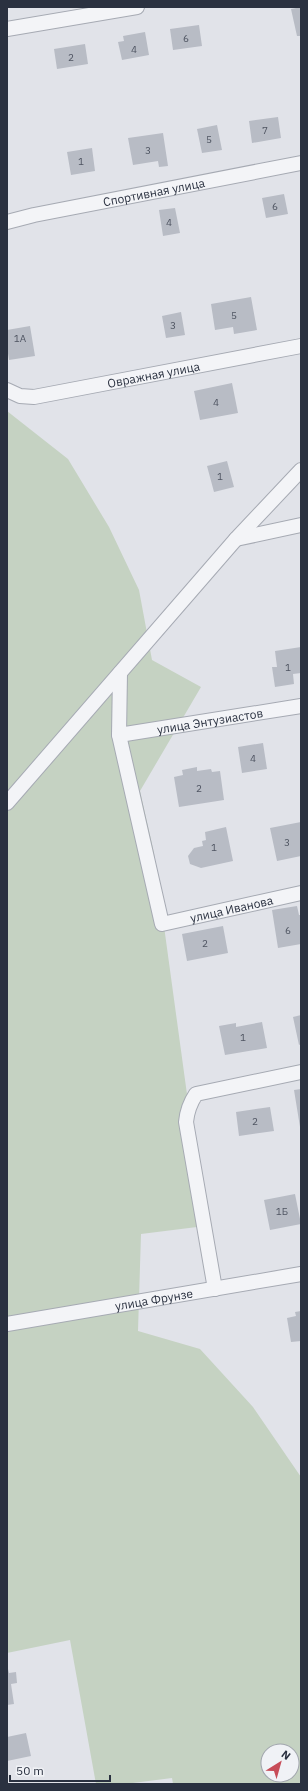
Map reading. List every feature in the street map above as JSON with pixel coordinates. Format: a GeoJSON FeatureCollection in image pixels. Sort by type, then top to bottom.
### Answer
{"type":"FeatureCollection","features":[{"type":"Feature","properties":{"kind":"street"},"geometry":{"type":"LineString","coordinates":[[7,30],[137,7]]}},
{"type":"Feature","properties":{"kind":"street","name":"Спортивная улица"},"geometry":{"type":"LineString","coordinates":[[7,222],[34,215],[301,163]]}},
{"type":"Feature","properties":{"kind":"street","name":"Овражная улица"},"geometry":{"type":"LineString","coordinates":[[7,390],[20,396],[34,397],[301,346]]}},
{"type":"Feature","properties":{"kind":"street"},"geometry":{"type":"LineString","coordinates":[[7,803],[236,539],[301,470]]}},
{"type":"Feature","properties":{"kind":"street"},"geometry":{"type":"LineString","coordinates":[[236,539],[301,525]]}},
{"type":"Feature","properties":{"kind":"street"},"geometry":{"type":"LineString","coordinates":[[119,735],[120,673]]}},
{"type":"Feature","properties":{"kind":"street","name":"улица Энтузиастов"},"geometry":{"type":"LineString","coordinates":[[119,735],[301,706]]}},
{"type":"Feature","properties":{"kind":"street","name":"улица Иванова"},"geometry":{"type":"LineString","coordinates":[[119,735],[162,924],[301,893]]}},
{"type":"Feature","properties":{"kind":"street"},"geometry":{"type":"LineString","coordinates":[[215,1289],[186,1122],[187,1113],[196,1094],[301,1072]]}},
{"type":"Feature","properties":{"kind":"street","name":"улица Фрунзе"},"geometry":{"type":"LineString","coordinates":[[7,1324],[301,1274]]}},
{"type":"Feature","properties":{"kind":"green space"},"geometry":{"type":"Polygon","coordinates":[[[7,411],[68,459],[109,527],[139,590],[152,660],[201,687],[140,791],[154,853],[205,1226],[141,1234],[138,1331],[200,1349],[253,1407],[301,1477],[301,1784],[173,1784],[172,1778],[125,1784],[96,1784],[70,1640],[7,1653],[7,411]]]}},
{"type":"Feature","properties":{"kind":"building"},"geometry":{"type":"Polygon","coordinates":[[[301,7],[301,36],[297,36],[291,9],[301,7]]]}},
{"type":"Feature","properties":{"kind":"building"},"geometry":{"type":"Polygon","coordinates":[[[199,25],[202,46],[173,50],[170,29],[199,25]]]}},
{"type":"Feature","properties":{"kind":"building"},"geometry":{"type":"Polygon","coordinates":[[[145,32],[149,55],[122,60],[118,42],[124,41],[123,36],[145,32]]]}},
{"type":"Feature","properties":{"kind":"building"},"geometry":{"type":"Polygon","coordinates":[[[85,44],[88,64],[57,69],[54,49],[85,44]]]}},
{"type":"Feature","properties":{"kind":"building"},"geometry":{"type":"Polygon","coordinates":[[[278,117],[281,138],[252,143],[249,121],[278,117]]]}},
{"type":"Feature","properties":{"kind":"building"},"geometry":{"type":"Polygon","coordinates":[[[217,125],[222,150],[202,153],[197,129],[217,125]]]}},
{"type":"Feature","properties":{"kind":"building"},"geometry":{"type":"Polygon","coordinates":[[[163,133],[168,166],[159,167],[158,161],[133,165],[128,138],[163,133]]]}},
{"type":"Feature","properties":{"kind":"building"},"geometry":{"type":"Polygon","coordinates":[[[92,148],[95,171],[71,175],[67,152],[92,148]]]}},
{"type":"Feature","properties":{"kind":"building"},"geometry":{"type":"Polygon","coordinates":[[[284,194],[288,214],[266,218],[262,198],[284,194]]]}},
{"type":"Feature","properties":{"kind":"building"},"geometry":{"type":"Polygon","coordinates":[[[175,208],[180,233],[163,236],[159,210],[175,208]]]}},
{"type":"Feature","properties":{"kind":"building"},"geometry":{"type":"Polygon","coordinates":[[[251,297],[257,330],[234,334],[233,327],[215,330],[211,304],[251,297]]]}},
{"type":"Feature","properties":{"kind":"building"},"geometry":{"type":"Polygon","coordinates":[[[181,312],[185,335],[166,338],[162,316],[181,312]]]}},
{"type":"Feature","properties":{"kind":"building"},"geometry":{"type":"Polygon","coordinates":[[[30,326],[35,356],[9,360],[7,330],[30,326]]]}},
{"type":"Feature","properties":{"kind":"building"},"geometry":{"type":"Polygon","coordinates":[[[232,383],[238,413],[200,420],[194,391],[232,383]]]}},
{"type":"Feature","properties":{"kind":"building"},"geometry":{"type":"Polygon","coordinates":[[[227,461],[234,487],[214,492],[207,466],[227,461]]]}},
{"type":"Feature","properties":{"kind":"building"},"geometry":{"type":"Polygon","coordinates":[[[301,647],[301,673],[293,674],[294,684],[275,687],[272,667],[277,667],[275,651],[301,647]]]}},
{"type":"Feature","properties":{"kind":"building"},"geometry":{"type":"Polygon","coordinates":[[[263,743],[267,769],[242,773],[238,747],[263,743]]]}},
{"type":"Feature","properties":{"kind":"building"},"geometry":{"type":"Polygon","coordinates":[[[197,767],[197,771],[211,769],[212,772],[220,771],[224,800],[179,807],[174,777],[183,775],[182,770],[197,767]]]}},
{"type":"Feature","properties":{"kind":"building"},"geometry":{"type":"Polygon","coordinates":[[[301,822],[301,856],[277,861],[270,828],[301,822]]]}},
{"type":"Feature","properties":{"kind":"building"},"geometry":{"type":"Polygon","coordinates":[[[226,827],[233,861],[201,868],[190,864],[188,856],[194,848],[203,846],[202,841],[206,840],[205,832],[226,827]]]}},
{"type":"Feature","properties":{"kind":"building"},"geometry":{"type":"Polygon","coordinates":[[[297,906],[299,915],[301,915],[301,944],[278,948],[272,910],[297,906]]]}},
{"type":"Feature","properties":{"kind":"building"},"geometry":{"type":"Polygon","coordinates":[[[223,926],[228,953],[187,961],[182,934],[223,926]]]}},
{"type":"Feature","properties":{"kind":"building"},"geometry":{"type":"Polygon","coordinates":[[[301,1015],[301,1044],[299,1045],[293,1017],[301,1015]]]}},
{"type":"Feature","properties":{"kind":"building"},"geometry":{"type":"Polygon","coordinates":[[[262,1022],[267,1048],[225,1055],[219,1026],[236,1023],[236,1027],[262,1022]]]}},
{"type":"Feature","properties":{"kind":"building"},"geometry":{"type":"Polygon","coordinates":[[[301,1089],[301,1127],[300,1127],[294,1090],[301,1089]]]}},
{"type":"Feature","properties":{"kind":"building"},"geometry":{"type":"Polygon","coordinates":[[[270,1107],[274,1131],[239,1136],[236,1112],[270,1107]]]}},
{"type":"Feature","properties":{"kind":"building"},"geometry":{"type":"Polygon","coordinates":[[[295,1194],[301,1224],[270,1230],[264,1200],[295,1194]]]}},
{"type":"Feature","properties":{"kind":"building"},"geometry":{"type":"Polygon","coordinates":[[[301,1311],[301,1341],[291,1342],[287,1318],[296,1316],[295,1312],[301,1311]]]}},
{"type":"Feature","properties":{"kind":"building"},"geometry":{"type":"Polygon","coordinates":[[[7,1665],[9,1673],[16,1672],[17,1683],[11,1684],[14,1704],[7,1705],[7,1665]]]}},
{"type":"Feature","properties":{"kind":"building"},"geometry":{"type":"Polygon","coordinates":[[[26,1733],[31,1756],[7,1761],[7,1737],[26,1733]]]}}]}
